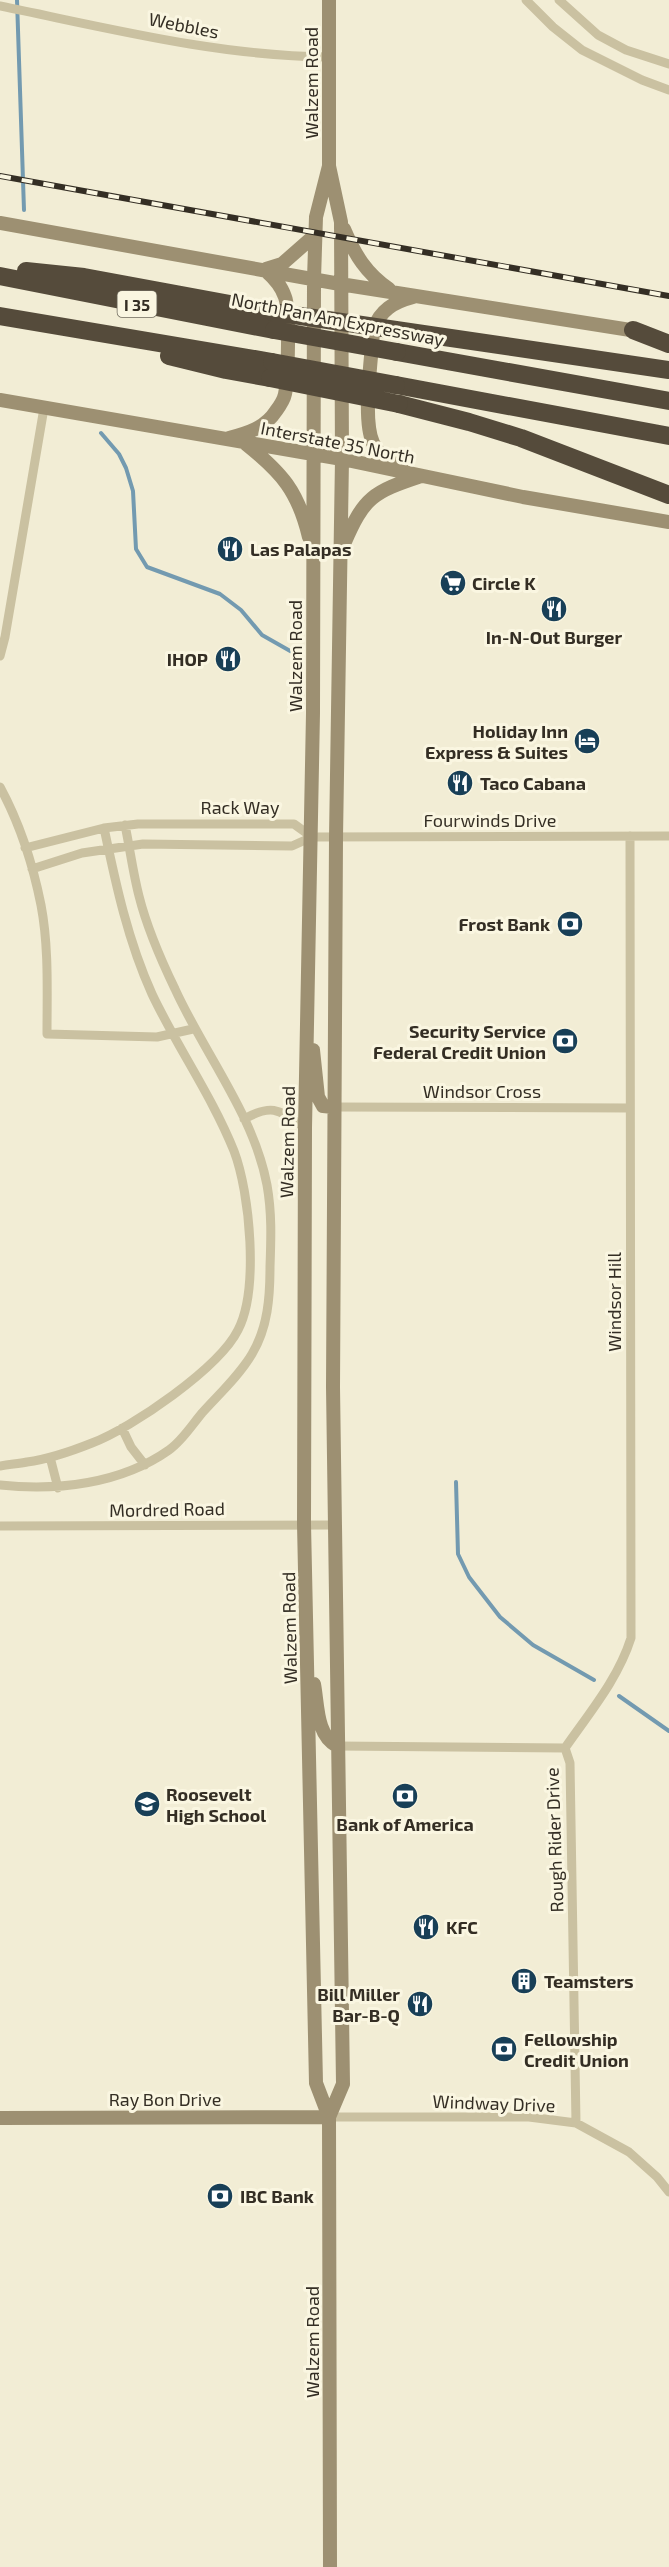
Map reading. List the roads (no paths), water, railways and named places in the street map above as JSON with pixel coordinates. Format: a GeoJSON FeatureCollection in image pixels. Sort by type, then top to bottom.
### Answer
{"type":"FeatureCollection","features":[{"type":"Feature","properties":{"kind":"highway"},"geometry":{"type":"LineString","coordinates":[[0,269],[84,277],[273,312],[669,370]]}},
{"type":"Feature","properties":{"kind":"highway","name":"North Pan Am Expressway"},"geometry":{"type":"LineString","coordinates":[[0,276],[274,330],[669,401]]}},
{"type":"Feature","properties":{"kind":"highway","name":"I 35"},"geometry":{"type":"LineString","coordinates":[[0,316],[271,370],[396,385],[669,436]]}},
{"type":"Feature","properties":{"kind":"highway"},"geometry":{"type":"LineString","coordinates":[[633,330],[669,344]]}},
{"type":"Feature","properties":{"kind":"highway"},"geometry":{"type":"LineString","coordinates":[[271,370],[521,438],[669,495]]}},
{"type":"Feature","properties":{"kind":"main road","name":"Walzem Road"},"geometry":{"type":"LineString","coordinates":[[329,0],[329,166],[341,222],[342,459],[333,1107],[337,1746],[343,2084],[329,2117]]}},
{"type":"Feature","properties":{"kind":"main road","name":"Walzem Road"},"geometry":{"type":"LineString","coordinates":[[329,166],[316,218],[314,279],[312,837],[305,1128],[304,1524],[316,2083],[329,2117],[330,2567]]}},
{"type":"Feature","properties":{"kind":"main road"},"geometry":{"type":"LineString","coordinates":[[341,222],[354,255],[374,278],[393,292]]}},
{"type":"Feature","properties":{"kind":"main road"},"geometry":{"type":"LineString","coordinates":[[0,223],[340,284],[669,336]]}},
{"type":"Feature","properties":{"kind":"main road"},"geometry":{"type":"LineString","coordinates":[[264,269],[282,264],[315,235]]}},
{"type":"Feature","properties":{"kind":"main road"},"geometry":{"type":"LineString","coordinates":[[225,440],[249,433],[264,425],[276,411],[285,395],[289,313],[278,282],[264,269]]}},
{"type":"Feature","properties":{"kind":"main road"},"geometry":{"type":"LineString","coordinates":[[417,296],[395,303],[376,321],[373,330],[369,414],[372,441],[377,450],[395,465],[422,476]]}},
{"type":"Feature","properties":{"kind":"main road","name":"Interstate 35 North"},"geometry":{"type":"LineString","coordinates":[[0,400],[342,459],[669,522]]}},
{"type":"Feature","properties":{"kind":"main road"},"geometry":{"type":"LineString","coordinates":[[244,443],[275,470],[295,495],[306,523],[314,556]]}},
{"type":"Feature","properties":{"kind":"main road"},"geometry":{"type":"LineString","coordinates":[[341,552],[355,518],[370,498],[385,488],[422,476]]}},
{"type":"Feature","properties":{"kind":"main road"},"geometry":{"type":"LineString","coordinates":[[307,1006],[318,1097],[323,1106],[333,1107]]}},
{"type":"Feature","properties":{"kind":"main road"},"geometry":{"type":"LineString","coordinates":[[307,1644],[322,1731],[328,1740],[337,1746]]}},
{"type":"Feature","properties":{"kind":"main road","name":"Ray Bon Drive"},"geometry":{"type":"LineString","coordinates":[[0,2118],[329,2117]]}},
{"type":"Feature","properties":{"kind":"street"},"geometry":{"type":"LineString","coordinates":[[526,0],[553,27],[582,50],[642,80],[669,90]]}},
{"type":"Feature","properties":{"kind":"street"},"geometry":{"type":"LineString","coordinates":[[559,0],[598,35],[626,50],[669,64]]}},
{"type":"Feature","properties":{"kind":"street","name":"Webbles"},"geometry":{"type":"LineString","coordinates":[[4,7],[220,49],[266,55],[328,57]]}},
{"type":"Feature","properties":{"kind":"street"},"geometry":{"type":"LineString","coordinates":[[0,656],[44,408]]}},
{"type":"Feature","properties":{"kind":"street"},"geometry":{"type":"LineString","coordinates":[[0,787],[9,804],[25,848],[41,906],[47,968],[47,1034],[157,1037],[194,1029]]}},
{"type":"Feature","properties":{"kind":"street","name":"Rack Way"},"geometry":{"type":"LineString","coordinates":[[25,848],[125,825],[294,824],[312,837],[292,846],[108,848],[82,853],[32,870]]}},
{"type":"Feature","properties":{"kind":"street"},"geometry":{"type":"LineString","coordinates":[[0,1485],[34,1489],[58,1488],[118,1475],[145,1465],[171,1449],[237,1373],[252,1354],[265,1325],[270,1296],[272,1224],[266,1184],[256,1147],[244,1119],[194,1029],[151,930],[139,897],[125,825]]}},
{"type":"Feature","properties":{"kind":"street"},"geometry":{"type":"LineString","coordinates":[[0,1466],[50,1457],[94,1443],[122,1428],[189,1382],[220,1354],[238,1330],[248,1298],[250,1225],[235,1155],[224,1128],[172,1035],[152,993],[133,945],[119,899],[104,828]]}},
{"type":"Feature","properties":{"kind":"street","name":"Windsor Hill"},"geometry":{"type":"LineString","coordinates":[[565,1748],[615,1677],[631,1638],[630,836]]}},
{"type":"Feature","properties":{"kind":"street","name":"Fourwinds Drive"},"geometry":{"type":"LineString","coordinates":[[312,837],[669,836]]}},
{"type":"Feature","properties":{"kind":"street","name":"Windsor Cross"},"geometry":{"type":"LineString","coordinates":[[333,1107],[630,1108]]}},
{"type":"Feature","properties":{"kind":"street"},"geometry":{"type":"LineString","coordinates":[[244,1119],[260,1110],[272,1109],[288,1116],[305,1128]]}},
{"type":"Feature","properties":{"kind":"street"},"geometry":{"type":"LineString","coordinates":[[122,1428],[131,1447],[145,1465]]}},
{"type":"Feature","properties":{"kind":"street"},"geometry":{"type":"LineString","coordinates":[[50,1457],[58,1488]]}},
{"type":"Feature","properties":{"kind":"street","name":"Mordred Road"},"geometry":{"type":"LineString","coordinates":[[0,1526],[335,1525]]}},
{"type":"Feature","properties":{"kind":"street","name":"Rough Rider Drive"},"geometry":{"type":"LineString","coordinates":[[337,1746],[565,1748],[570,1763],[576,2123]]}},
{"type":"Feature","properties":{"kind":"street","name":"Windway Drive"},"geometry":{"type":"LineString","coordinates":[[329,2117],[529,2117],[576,2123],[629,2152],[657,2177],[669,2192]]}},
{"type":"Feature","properties":{"kind":"waterway"},"geometry":{"type":"LineString","coordinates":[[17,0],[24,210]]}},
{"type":"Feature","properties":{"kind":"waterway"},"geometry":{"type":"LineString","coordinates":[[101,433],[119,454],[126,468],[133,491],[136,549],[147,567],[220,594],[241,610],[262,635],[299,656]]}},
{"type":"Feature","properties":{"kind":"waterway"},"geometry":{"type":"LineString","coordinates":[[456,1482],[458,1554],[469,1577],[500,1617],[533,1645],[594,1680]]}},
{"type":"Feature","properties":{"kind":"waterway"},"geometry":{"type":"LineString","coordinates":[[619,1696],[669,1731]]}},
{"type":"Feature","properties":{"kind":"railway"},"geometry":{"type":"LineString","coordinates":[[0,176],[669,296]]}},
{"type":"Feature","properties":{"kind":"place","name":"Las Palapas"},"geometry":{"type":"Point","coordinates":[230,549]}},
{"type":"Feature","properties":{"kind":"place","name":"Circle K"},"geometry":{"type":"Point","coordinates":[453,583]}},
{"type":"Feature","properties":{"kind":"place","name":"In-N-Out Burger"},"geometry":{"type":"Point","coordinates":[554,609]}},
{"type":"Feature","properties":{"kind":"place","name":"IHOP"},"geometry":{"type":"Point","coordinates":[228,659]}},
{"type":"Feature","properties":{"kind":"place","name":"Holiday Inn Express & Suites"},"geometry":{"type":"Point","coordinates":[587,741]}},
{"type":"Feature","properties":{"kind":"place","name":"Taco Cabana"},"geometry":{"type":"Point","coordinates":[460,783]}},
{"type":"Feature","properties":{"kind":"place","name":"Frost Bank"},"geometry":{"type":"Point","coordinates":[570,924]}},
{"type":"Feature","properties":{"kind":"place","name":"Security Service Federal Credit Union"},"geometry":{"type":"Point","coordinates":[565,1041]}},
{"type":"Feature","properties":{"kind":"place","name":"Bank of America"},"geometry":{"type":"Point","coordinates":[405,1796]}},
{"type":"Feature","properties":{"kind":"place","name":"Roosevelt High School"},"geometry":{"type":"Point","coordinates":[147,1804]}},
{"type":"Feature","properties":{"kind":"place","name":"KFC"},"geometry":{"type":"Point","coordinates":[426,1927]}},
{"type":"Feature","properties":{"kind":"place","name":"Teamsters"},"geometry":{"type":"Point","coordinates":[524,1981]}},
{"type":"Feature","properties":{"kind":"place","name":"Bill Miller Bar-B-Q"},"geometry":{"type":"Point","coordinates":[420,2004]}},
{"type":"Feature","properties":{"kind":"place","name":"Fellowship Credit Union"},"geometry":{"type":"Point","coordinates":[504,2049]}},
{"type":"Feature","properties":{"kind":"place","name":"IBC Bank"},"geometry":{"type":"Point","coordinates":[220,2196]}}]}
